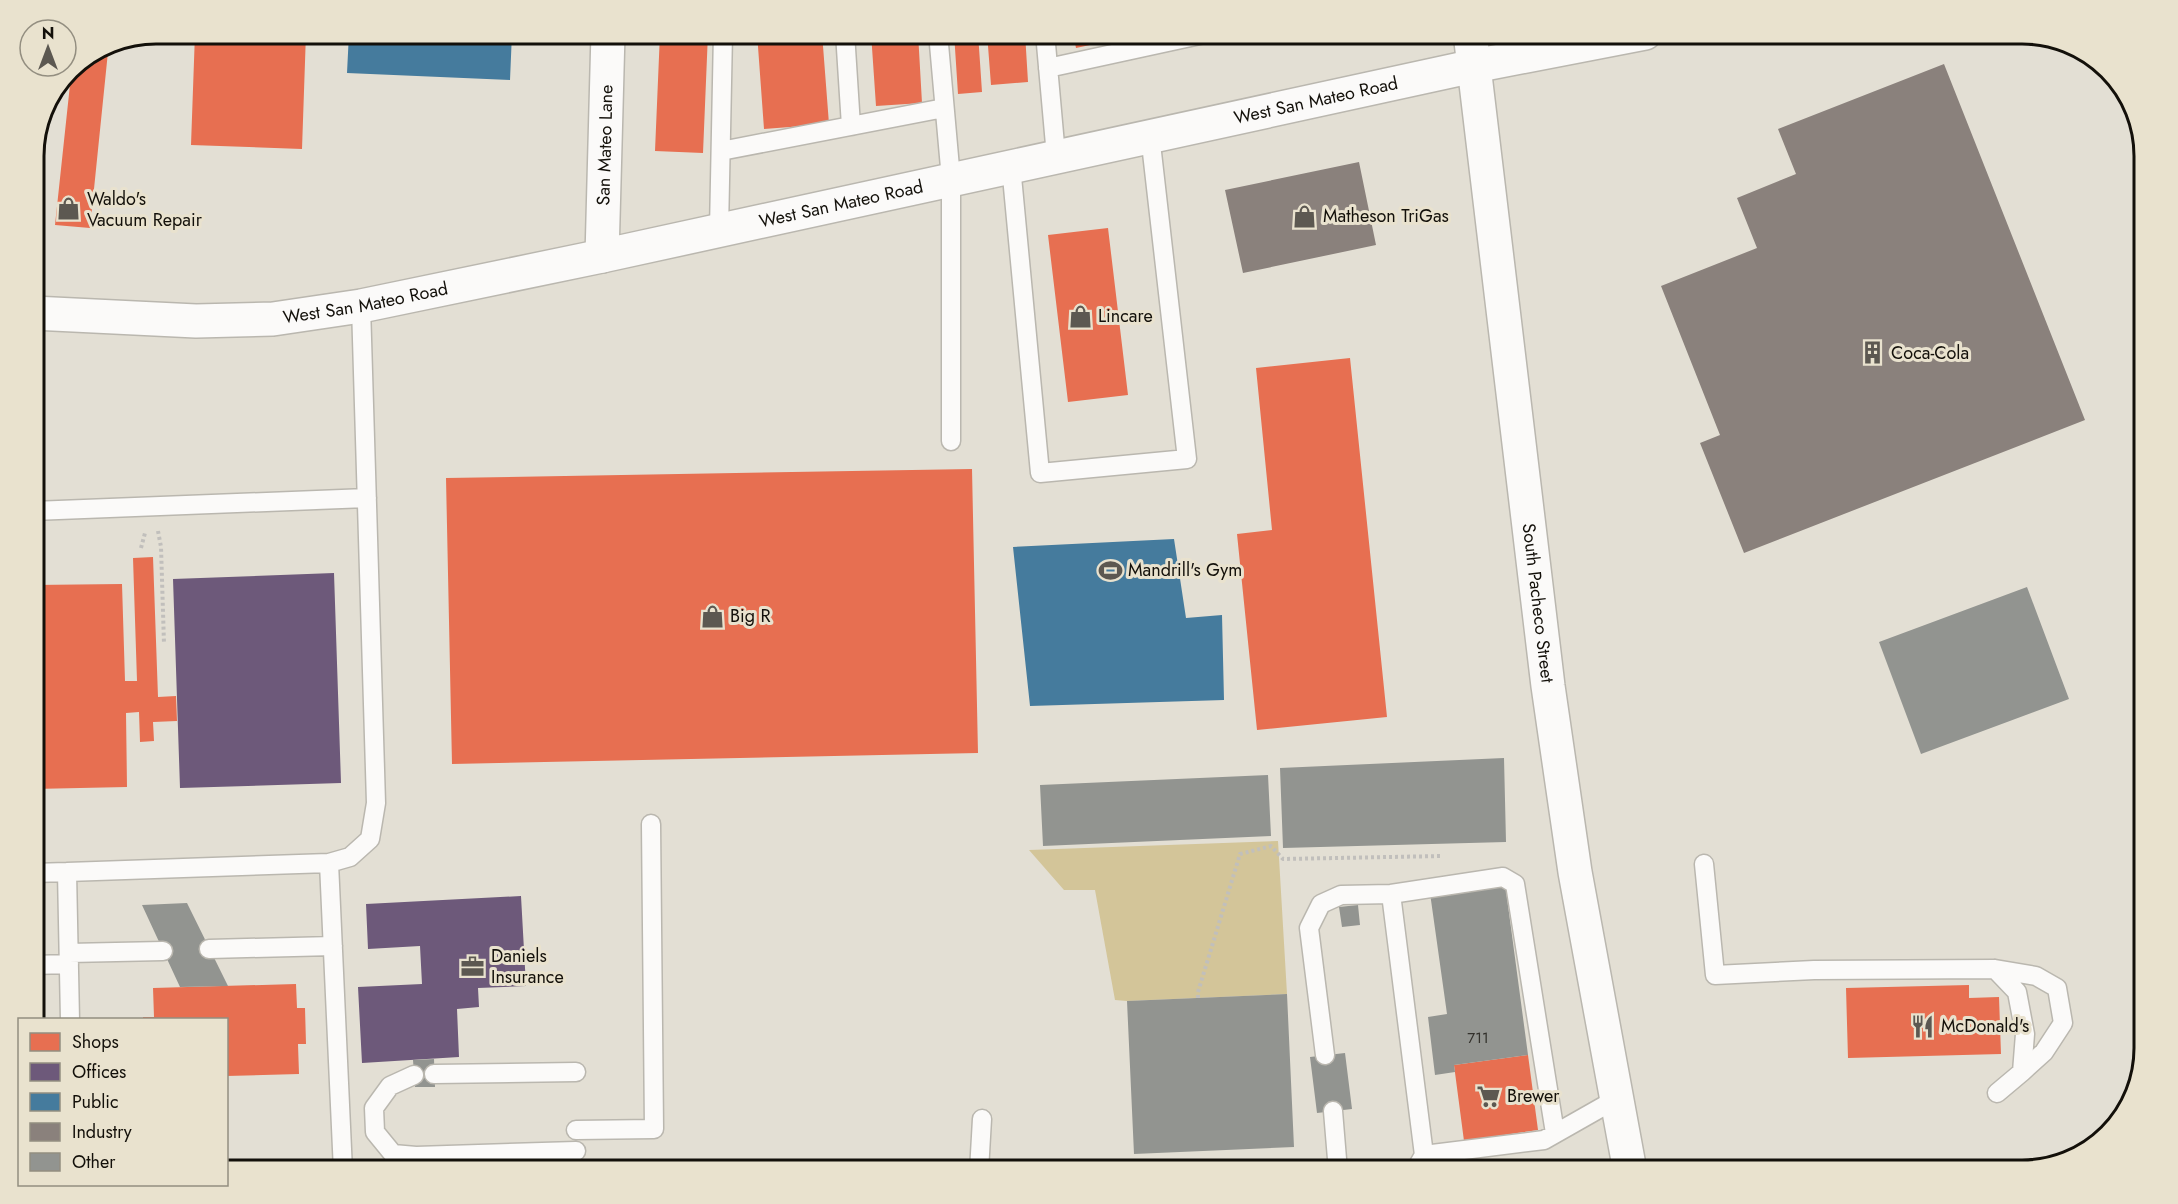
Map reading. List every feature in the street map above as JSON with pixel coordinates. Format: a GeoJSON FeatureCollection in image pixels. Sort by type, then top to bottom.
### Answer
{"type":"FeatureCollection","features":[{"type":"Feature","properties":{"kind":"street","name":"San Mateo Lane"},"geometry":{"type":"LineString","coordinates":[[602,256],[608,44]]}},
{"type":"Feature","properties":{"kind":"street","name":"South Pacheco Street"},"geometry":{"type":"LineString","coordinates":[[1471,44],[1548,686],[1575,872],[1628,1160]]}},
{"type":"Feature","properties":{"kind":"street","name":"West San Mateo Road"},"geometry":{"type":"LineString","coordinates":[[44,314],[196,321],[273,319],[361,306],[719,231],[1150,135],[1588,44]]}},
{"type":"Feature","properties":{"kind":"lane"},"geometry":{"type":"LineString","coordinates":[[719,231],[723,44]]}},
{"type":"Feature","properties":{"kind":"lane"},"geometry":{"type":"LineString","coordinates":[[846,44],[851,126]]}},
{"type":"Feature","properties":{"kind":"lane"},"geometry":{"type":"LineString","coordinates":[[939,44],[951,179],[951,441]]}},
{"type":"Feature","properties":{"kind":"lane"},"geometry":{"type":"LineString","coordinates":[[1046,44],[1056,156]]}},
{"type":"Feature","properties":{"kind":"lane"},"geometry":{"type":"LineString","coordinates":[[1048,68],[1158,44]]}},
{"type":"Feature","properties":{"kind":"lane"},"geometry":{"type":"LineString","coordinates":[[721,151],[944,108]]}},
{"type":"Feature","properties":{"kind":"lane"},"geometry":{"type":"LineString","coordinates":[[1011,166],[1040,473],[1187,459],[1150,135]]}},
{"type":"Feature","properties":{"kind":"lane"},"geometry":{"type":"LineString","coordinates":[[44,873],[329,863],[351,857],[370,839],[376,803],[361,306]]}},
{"type":"Feature","properties":{"kind":"lane"},"geometry":{"type":"LineString","coordinates":[[44,511],[367,498]]}},
{"type":"Feature","properties":{"kind":"lane"},"geometry":{"type":"LineString","coordinates":[[576,1130],[654,1129],[651,824]]}},
{"type":"Feature","properties":{"kind":"lane"},"geometry":{"type":"LineString","coordinates":[[329,863],[343,1160]]}},
{"type":"Feature","properties":{"kind":"lane"},"geometry":{"type":"LineString","coordinates":[[1704,864],[1715,975],[1814,970],[1995,969],[2036,976],[2057,988],[2062,1023],[2044,1052],[1997,1093]]}},
{"type":"Feature","properties":{"kind":"lane"},"geometry":{"type":"LineString","coordinates":[[67,872],[70,1018]]}},
{"type":"Feature","properties":{"kind":"lane"},"geometry":{"type":"LineString","coordinates":[[1325,1055],[1309,928],[1321,904],[1341,895],[1390,894],[1503,877],[1515,884],[1555,1133]]}},
{"type":"Feature","properties":{"kind":"lane"},"geometry":{"type":"LineString","coordinates":[[1390,894],[1424,1155],[1421,1160]]}},
{"type":"Feature","properties":{"kind":"lane"},"geometry":{"type":"LineString","coordinates":[[209,949],[333,946]]}},
{"type":"Feature","properties":{"kind":"lane"},"geometry":{"type":"LineString","coordinates":[[44,963],[163,951]]}},
{"type":"Feature","properties":{"kind":"lane"},"geometry":{"type":"LineString","coordinates":[[1995,969],[2017,993],[2025,1034],[2022,1072]]}},
{"type":"Feature","properties":{"kind":"lane"},"geometry":{"type":"LineString","coordinates":[[434,1074],[576,1072]]}},
{"type":"Feature","properties":{"kind":"lane"},"geometry":{"type":"LineString","coordinates":[[414,1075],[390,1086],[374,1108],[375,1132],[393,1154],[416,1156],[576,1151]]}},
{"type":"Feature","properties":{"kind":"lane"},"geometry":{"type":"LineString","coordinates":[[1424,1155],[1544,1140],[1618,1098]]}},
{"type":"Feature","properties":{"kind":"lane"},"geometry":{"type":"LineString","coordinates":[[1333,1111],[1337,1160]]}},
{"type":"Feature","properties":{"kind":"lane"},"geometry":{"type":"LineString","coordinates":[[980,1160],[982,1119]]}},
{"type":"Feature","properties":{"kind":"path"},"geometry":{"type":"LineString","coordinates":[[161,547],[164,644]]}},
{"type":"Feature","properties":{"kind":"path"},"geometry":{"type":"LineString","coordinates":[[1198,998],[1240,854],[1271,846],[1283,859],[1454,856]]}},
{"type":"Feature","properties":{"kind":"shaded area"},"geometry":{"type":"Polygon","coordinates":[[[1278,841],[1287,994],[1127,1001],[1115,1000],[1095,890],[1064,890],[1029,850],[1278,841]]]}},
{"type":"Feature","properties":{"kind":"building: Shops"},"geometry":{"type":"Polygon","coordinates":[[[195,44],[306,44],[302,149],[191,145],[195,44]]]}},
{"type":"Feature","properties":{"kind":"building: Shops"},"geometry":{"type":"Polygon","coordinates":[[[660,44],[708,44],[703,153],[655,151],[660,44]]]}},
{"type":"Feature","properties":{"kind":"building: Shops"},"geometry":{"type":"Polygon","coordinates":[[[758,44],[823,44],[829,124],[764,129],[758,44]]]}},
{"type":"Feature","properties":{"kind":"building: Shops"},"geometry":{"type":"Polygon","coordinates":[[[872,44],[919,44],[922,103],[876,106],[872,44]]]}},
{"type":"Feature","properties":{"kind":"building: Shops"},"geometry":{"type":"Polygon","coordinates":[[[955,44],[979,44],[982,92],[958,94],[955,44]]]}},
{"type":"Feature","properties":{"kind":"building: Shops"},"geometry":{"type":"Polygon","coordinates":[[[988,44],[1026,44],[1028,82],[991,85],[988,44]]]}},
{"type":"Feature","properties":{"kind":"building: Shops"},"geometry":{"type":"Polygon","coordinates":[[[1075,44],[1095,44],[1076,48],[1075,44]]]}},
{"type":"Feature","properties":{"kind":"building: Shops"},"geometry":{"type":"Polygon","coordinates":[[[108,54],[90,228],[55,225],[70,83],[93,62],[108,54]]]}},
{"type":"Feature","properties":{"kind":"building: Shops"},"geometry":{"type":"Polygon","coordinates":[[[1108,228],[1128,395],[1068,402],[1048,235],[1108,228]]]}},
{"type":"Feature","properties":{"kind":"building: Shops"},"geometry":{"type":"Polygon","coordinates":[[[1350,358],[1387,717],[1257,730],[1237,534],[1272,530],[1256,368],[1350,358]]]}},
{"type":"Feature","properties":{"kind":"building: Shops","name":"Big R"},"geometry":{"type":"Polygon","coordinates":[[[972,469],[978,753],[452,764],[446,478],[972,469]]]}},
{"type":"Feature","properties":{"kind":"building: Shops"},"geometry":{"type":"Polygon","coordinates":[[[153,557],[158,697],[176,696],[177,721],[153,722],[154,741],[140,742],[139,712],[126,713],[127,787],[44,789],[44,585],[122,584],[125,681],[137,681],[133,558],[153,557]]]}},
{"type":"Feature","properties":{"kind":"building: Shops"},"geometry":{"type":"Polygon","coordinates":[[[296,984],[297,1008],[305,1008],[306,1044],[298,1044],[299,1074],[228,1076],[228,1018],[143,1018],[154,1017],[153,988],[296,984]]]}},
{"type":"Feature","properties":{"kind":"building: Shops","name":"McDonald's"},"geometry":{"type":"Polygon","coordinates":[[[1969,985],[1969,998],[1999,997],[2001,1054],[1848,1058],[1846,988],[1969,985]]]}},
{"type":"Feature","properties":{"kind":"building: Shops"},"geometry":{"type":"Polygon","coordinates":[[[1528,1055],[1538,1130],[1464,1141],[1454,1065],[1528,1055]]]}},
{"type":"Feature","properties":{"kind":"building: Offices"},"geometry":{"type":"Polygon","coordinates":[[[334,573],[341,783],[180,788],[173,579],[334,573]]]}},
{"type":"Feature","properties":{"kind":"building: Offices","name":"Daniels Insurance"},"geometry":{"type":"Polygon","coordinates":[[[521,896],[526,986],[478,988],[479,1007],[457,1009],[459,1057],[362,1063],[358,987],[422,984],[420,946],[368,949],[366,904],[521,896]]]}},
{"type":"Feature","properties":{"kind":"building: Public"},"geometry":{"type":"Polygon","coordinates":[[[348,44],[512,44],[510,80],[347,73],[348,44]]]}},
{"type":"Feature","properties":{"kind":"building: Public"},"geometry":{"type":"Polygon","coordinates":[[[1174,539],[1186,618],[1222,615],[1224,700],[1030,706],[1013,547],[1174,539]]]}},
{"type":"Feature","properties":{"kind":"building: Industry","name":"Coca-Cola"},"geometry":{"type":"Polygon","coordinates":[[[1944,64],[2085,420],[1744,553],[1700,443],[1720,435],[1661,286],[1757,248],[1737,198],[1796,174],[1778,129],[1944,64]]]}},
{"type":"Feature","properties":{"kind":"building: Industry"},"geometry":{"type":"Polygon","coordinates":[[[1359,162],[1376,245],[1243,273],[1225,190],[1359,162]]]}},
{"type":"Feature","properties":{"kind":"building: Other"},"geometry":{"type":"Polygon","coordinates":[[[2027,587],[2069,699],[1921,754],[1879,642],[2027,587]]]}},
{"type":"Feature","properties":{"kind":"building: Other"},"geometry":{"type":"Polygon","coordinates":[[[1504,758],[1506,842],[1283,848],[1280,768],[1504,758]]]}},
{"type":"Feature","properties":{"kind":"building: Other"},"geometry":{"type":"Polygon","coordinates":[[[1268,775],[1271,836],[1043,846],[1040,785],[1268,775]]]}},
{"type":"Feature","properties":{"kind":"building: Other"},"geometry":{"type":"Polygon","coordinates":[[[1505,883],[1528,1055],[1454,1065],[1455,1072],[1435,1075],[1428,1017],[1447,1014],[1430,893],[1505,883]]]}},
{"type":"Feature","properties":{"kind":"building: Other"},"geometry":{"type":"Polygon","coordinates":[[[187,903],[228,986],[180,987],[142,905],[187,903]]]}},
{"type":"Feature","properties":{"kind":"building: Other"},"geometry":{"type":"Polygon","coordinates":[[[1358,905],[1360,925],[1342,927],[1339,907],[1358,905]]]}},
{"type":"Feature","properties":{"kind":"building: Other"},"geometry":{"type":"Polygon","coordinates":[[[1287,994],[1294,1147],[1134,1154],[1127,1001],[1287,994]]]}},
{"type":"Feature","properties":{"kind":"building: Other"},"geometry":{"type":"Polygon","coordinates":[[[1345,1053],[1352,1109],[1317,1113],[1310,1057],[1345,1053]]]}},
{"type":"Feature","properties":{"kind":"building: Other"},"geometry":{"type":"Polygon","coordinates":[[[434,1059],[435,1087],[415,1087],[413,1060],[434,1059]]]}},
{"type":"Feature","properties":{"kind":"place","name":"Waldo's Vacuum Repair"},"geometry":{"type":"Point","coordinates":[69,209]}},
{"type":"Feature","properties":{"kind":"place","name":"Matheson TriGas"},"geometry":{"type":"Point","coordinates":[1305,216]}},
{"type":"Feature","properties":{"kind":"place","name":"Lincare"},"geometry":{"type":"Point","coordinates":[1080,316]}},
{"type":"Feature","properties":{"kind":"place","name":"Coca-Cola"},"geometry":{"type":"Point","coordinates":[1873,353]}},
{"type":"Feature","properties":{"kind":"place","name":"Mandrill's Gym"},"geometry":{"type":"Point","coordinates":[1110,570]}},
{"type":"Feature","properties":{"kind":"place","name":"Big R"},"geometry":{"type":"Point","coordinates":[712,616]}},
{"type":"Feature","properties":{"kind":"place","name":"Daniels Insurance"},"geometry":{"type":"Point","coordinates":[473,966]}},
{"type":"Feature","properties":{"kind":"place","name":"McDonald's"},"geometry":{"type":"Point","coordinates":[1923,1026]}},
{"type":"Feature","properties":{"kind":"place","name":"Brewer"},"geometry":{"type":"Point","coordinates":[1489,1096]}}]}
